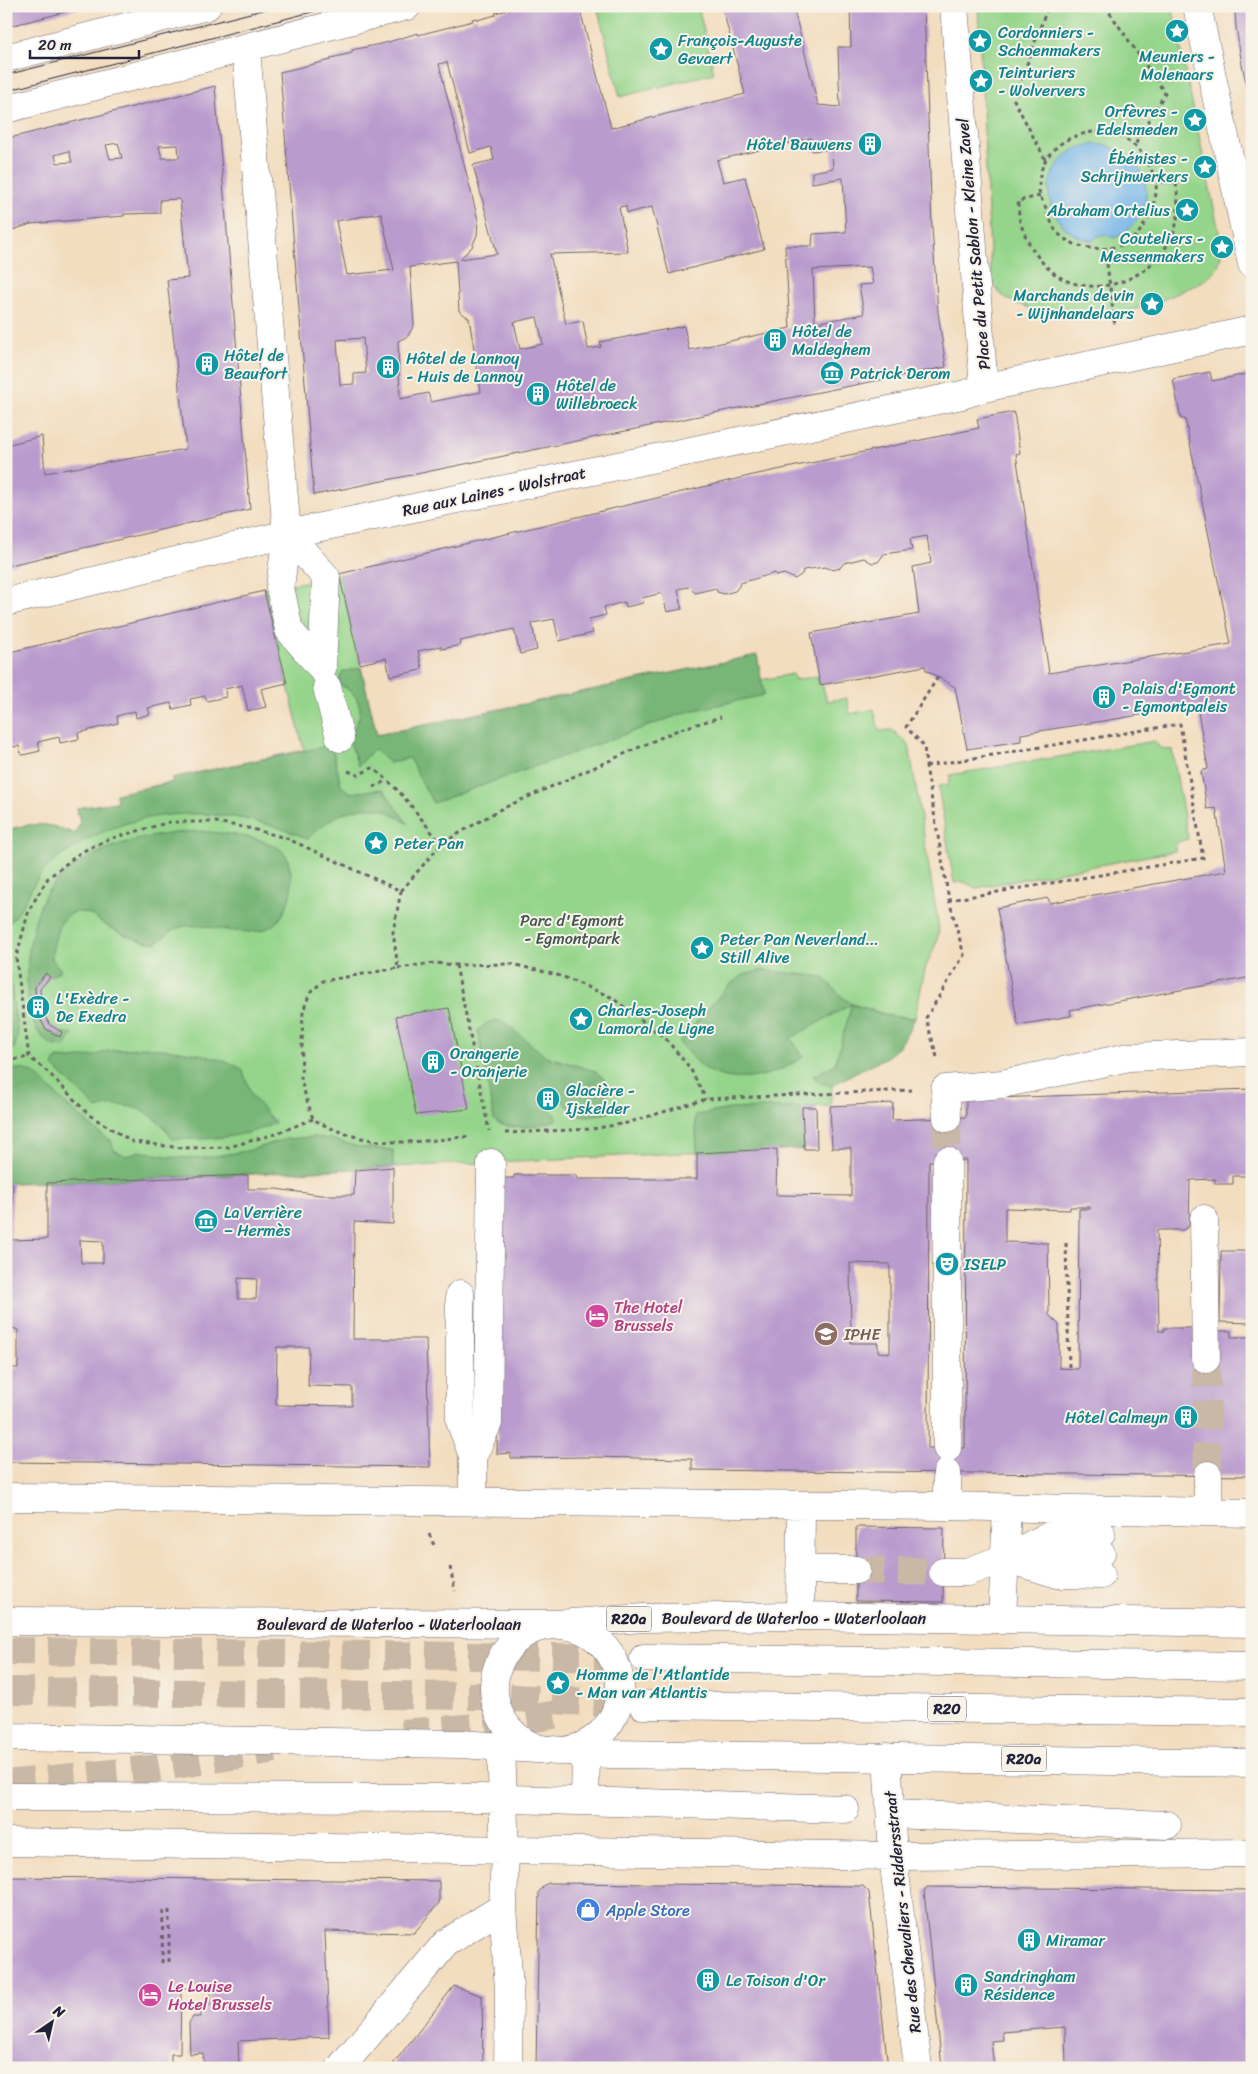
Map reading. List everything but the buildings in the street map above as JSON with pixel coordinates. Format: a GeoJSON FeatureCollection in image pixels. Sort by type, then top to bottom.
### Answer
{"type":"FeatureCollection","features":[{"type":"Feature","properties":{"kind":"main road"},"geometry":{"type":"LineString","coordinates":[[6,109],[246,49],[407,6]]}},
{"type":"Feature","properties":{"kind":"main road","name":"Place du Petit Sablon - Kleine Zavel"},"geometry":{"type":"LineString","coordinates":[[954,6],[984,388],[1252,330]]}},
{"type":"Feature","properties":{"kind":"main road"},"geometry":{"type":"LineString","coordinates":[[1197,6],[1252,264]]}},
{"type":"Feature","properties":{"kind":"main road"},"geometry":{"type":"LineString","coordinates":[[6,58],[189,8]]}},
{"type":"Feature","properties":{"kind":"main road"},"geometry":{"type":"LineString","coordinates":[[246,49],[287,534]]}},
{"type":"Feature","properties":{"kind":"main road","name":"Rue aux Laines - Wolstraat"},"geometry":{"type":"LineString","coordinates":[[6,602],[287,534],[962,395],[984,388]]}},
{"type":"Feature","properties":{"kind":"main road"},"geometry":{"type":"LineString","coordinates":[[327,687],[342,750]]}},
{"type":"Feature","properties":{"kind":"main road"},"geometry":{"type":"LineString","coordinates":[[947,1118],[945,1089],[1002,1084],[1129,1057],[1252,1052]]}},
{"type":"Feature","properties":{"kind":"main road"},"geometry":{"type":"LineString","coordinates":[[947,1161],[947,1506]]}},
{"type":"Feature","properties":{"kind":"main road"},"geometry":{"type":"LineString","coordinates":[[473,1502],[474,1456],[488,1423],[491,1163]]}},
{"type":"Feature","properties":{"kind":"main road"},"geometry":{"type":"LineString","coordinates":[[1204,1219],[1206,1359]]}},
{"type":"Feature","properties":{"kind":"main road"},"geometry":{"type":"LineString","coordinates":[[460,1294],[460,1421],[474,1456]]}},
{"type":"Feature","properties":{"kind":"main road"},"geometry":{"type":"LineString","coordinates":[[1208,1475],[1208,1512]]}},
{"type":"Feature","properties":{"kind":"main road"},"geometry":{"type":"LineString","coordinates":[[6,1497],[947,1506],[1252,1513]]}},
{"type":"Feature","properties":{"kind":"main road"},"geometry":{"type":"LineString","coordinates":[[800,1616],[801,1506]]}},
{"type":"Feature","properties":{"kind":"main road"},"geometry":{"type":"LineString","coordinates":[[1002,1620],[1007,1507]]}},
{"type":"Feature","properties":{"kind":"main road"},"geometry":{"type":"LineString","coordinates":[[943,1572],[967,1572],[1005,1558],[1059,1531],[1101,1554],[1058,1574],[1005,1558]]}},
{"type":"Feature","properties":{"kind":"main road"},"geometry":{"type":"LineString","coordinates":[[800,1570],[856,1570]]}},
{"type":"Feature","properties":{"kind":"main road","name":"Boulevard de Waterloo - Waterloolaan"},"geometry":{"type":"LineString","coordinates":[[6,1621],[557,1624],[644,1618],[800,1616],[1252,1623]]}},
{"type":"Feature","properties":{"kind":"main road"},"geometry":{"type":"LineString","coordinates":[[557,1624],[581,1629],[602,1643],[616,1663],[621,1687],[616,1712],[603,1732],[582,1746],[558,1751],[534,1746],[513,1733],[499,1713],[494,1688],[499,1664],[512,1643],[533,1629],[557,1624]]}},
{"type":"Feature","properties":{"kind":"main road"},"geometry":{"type":"LineString","coordinates":[[644,1658],[1252,1666]]}},
{"type":"Feature","properties":{"kind":"main road","name":"R20"},"geometry":{"type":"LineString","coordinates":[[643,1705],[1252,1712]]}},
{"type":"Feature","properties":{"kind":"main road","name":"R20a"},"geometry":{"type":"LineString","coordinates":[[6,1737],[451,1744],[586,1754],[1252,1763]]}},
{"type":"Feature","properties":{"kind":"main road"},"geometry":{"type":"LineString","coordinates":[[501,1747],[505,1851],[503,1907],[509,1989],[508,2068]]}},
{"type":"Feature","properties":{"kind":"main road"},"geometry":{"type":"LineString","coordinates":[[585,1800],[586,1754]]}},
{"type":"Feature","properties":{"kind":"main road","name":"Rue des Chevaliers - Riddersstraat"},"geometry":{"type":"LineString","coordinates":[[887,1757],[893,1856],[918,2068]]}},
{"type":"Feature","properties":{"kind":"main road"},"geometry":{"type":"LineString","coordinates":[[6,1797],[503,1798],[844,1809]]}},
{"type":"Feature","properties":{"kind":"main road"},"geometry":{"type":"LineString","coordinates":[[891,1814],[1168,1825]]}},
{"type":"Feature","properties":{"kind":"main road"},"geometry":{"type":"LineString","coordinates":[[6,1842],[893,1856],[1252,1852]]}},
{"type":"Feature","properties":{"kind":"main road"},"geometry":{"type":"LineString","coordinates":[[340,2068],[446,1943],[503,1907]]}},
{"type":"Feature","properties":{"kind":"path"},"geometry":{"type":"LineString","coordinates":[[1045,159],[1014,100],[1048,6]]}},
{"type":"Feature","properties":{"kind":"path"},"geometry":{"type":"LineString","coordinates":[[1105,6],[1165,93],[1134,145]]}},
{"type":"Feature","properties":{"kind":"path"},"geometry":{"type":"LineString","coordinates":[[1104,131],[1116,134],[1134,145],[1148,162],[1156,182],[1157,192],[1149,216],[1139,233],[1116,247],[1094,250],[1070,242],[1056,230],[1038,190],[1045,159],[1059,144],[1074,136],[1092,132],[1104,131]]}},
{"type":"Feature","properties":{"kind":"path"},"geometry":{"type":"LineString","coordinates":[[1040,196],[1018,201],[1020,223],[1027,240],[1039,257],[1051,270],[1064,279],[1083,285],[1109,286],[1141,273],[1164,250],[1173,234],[1177,217],[1176,182],[1156,182]]}},
{"type":"Feature","properties":{"kind":"path"},"geometry":{"type":"LineString","coordinates":[[1105,248],[1113,313]]}},
{"type":"Feature","properties":{"kind":"path"},"geometry":{"type":"LineString","coordinates":[[499,1133],[592,1129],[627,1122],[706,1099],[945,1089],[926,1018],[964,955],[949,900],[924,746],[906,727],[938,677]]}},
{"type":"Feature","properties":{"kind":"path"},"geometry":{"type":"LineString","coordinates":[[398,968],[393,932],[401,891],[441,844],[499,810],[680,729],[721,717]]}},
{"type":"Feature","properties":{"kind":"path"},"geometry":{"type":"LineString","coordinates":[[926,766],[1180,724],[1203,858],[949,900]]}},
{"type":"Feature","properties":{"kind":"path"},"geometry":{"type":"LineString","coordinates":[[342,750],[348,771],[358,775],[372,768],[386,779],[441,844]]}},
{"type":"Feature","properties":{"kind":"path"},"geometry":{"type":"LineString","coordinates":[[372,787],[380,785],[386,779]]}},
{"type":"Feature","properties":{"kind":"path"},"geometry":{"type":"LineString","coordinates":[[313,1119],[275,1134],[229,1147],[182,1148],[134,1142],[89,1115],[49,1073],[29,1057],[16,958],[29,910],[48,878],[81,852],[109,839],[170,822],[216,822],[286,838],[401,891]]}},
{"type":"Feature","properties":{"kind":"path"},"geometry":{"type":"LineString","coordinates":[[480,1135],[412,1144],[362,1139],[333,1131],[313,1119],[301,1081],[303,1011],[310,993],[323,981],[435,962],[456,965],[512,964],[561,976],[611,997],[665,1038],[690,1068],[706,1099]]}},
{"type":"Feature","properties":{"kind":"path"},"geometry":{"type":"LineString","coordinates":[[456,965],[489,1133]]}},
{"type":"Feature","properties":{"kind":"path"},"geometry":{"type":"LineString","coordinates":[[6,1061],[29,1057]]}},
{"type":"Feature","properties":{"kind":"path"},"geometry":{"type":"LineString","coordinates":[[1066,1244],[1069,1368]]}},
{"type":"Feature","properties":{"kind":"path"},"geometry":{"type":"LineString","coordinates":[[162,1963],[163,1907]]}},
{"type":"Feature","properties":{"kind":"path"},"geometry":{"type":"LineString","coordinates":[[168,1962],[169,1907]]}},
{"type":"Feature","properties":{"kind":"green space"},"geometry":{"type":"Polygon","coordinates":[[[597,6],[698,6],[714,73],[620,97],[597,6]]]}},
{"type":"Feature","properties":{"kind":"green space"},"geometry":{"type":"Polygon","coordinates":[[[978,6],[1172,6],[1222,247],[1218,266],[1209,277],[1156,302],[1132,310],[1110,314],[1057,313],[1038,310],[1007,299],[998,291],[991,273],[978,6]]]}},
{"type":"Feature","properties":{"kind":"green space","name":"Parc d'Egmont - Egmontpark"},"geometry":{"type":"Polygon","coordinates":[[[339,574],[377,735],[757,655],[761,680],[793,674],[795,680],[818,676],[827,701],[847,698],[850,714],[874,709],[879,731],[892,730],[909,745],[939,929],[937,941],[925,969],[915,1018],[890,1016],[853,1004],[835,1064],[830,1106],[802,1107],[804,1149],[682,1153],[104,1181],[6,1183],[6,830],[41,824],[75,834],[80,823],[77,808],[117,802],[116,794],[173,782],[172,778],[304,750],[264,591],[339,574]]]}},
{"type":"Feature","properties":{"kind":"green space"},"geometry":{"type":"Polygon","coordinates":[[[757,655],[764,695],[690,711],[433,803],[409,758],[390,764],[374,749],[358,766],[348,736],[358,721],[360,707],[353,694],[347,688],[338,684],[342,672],[361,668],[377,735],[757,655]]]}},
{"type":"Feature","properties":{"kind":"green space"},"geometry":{"type":"Polygon","coordinates":[[[1155,741],[1160,748],[1172,750],[1188,839],[1180,841],[1175,845],[1175,851],[976,888],[964,882],[954,883],[938,786],[947,785],[950,775],[1155,741]]]}},
{"type":"Feature","properties":{"kind":"green space"},"geometry":{"type":"Polygon","coordinates":[[[332,745],[341,786],[351,793],[383,789],[408,824],[384,810],[363,808],[352,810],[333,818],[315,831],[308,839],[280,828],[222,815],[162,816],[133,821],[105,831],[78,845],[47,867],[36,881],[18,912],[6,926],[6,830],[41,824],[75,834],[80,823],[77,808],[117,802],[116,794],[173,782],[172,778],[332,745]]]}},
{"type":"Feature","properties":{"kind":"green space"},"geometry":{"type":"Polygon","coordinates":[[[200,831],[249,837],[274,845],[283,852],[288,860],[292,884],[286,908],[278,921],[267,928],[255,932],[185,926],[173,930],[156,943],[138,939],[108,927],[84,912],[70,914],[60,924],[53,947],[52,959],[61,970],[50,977],[45,973],[35,987],[35,1003],[38,1017],[52,1033],[60,1037],[62,1032],[73,1034],[65,1047],[47,1042],[35,1027],[29,1006],[27,981],[33,928],[48,891],[62,876],[79,863],[117,845],[159,835],[200,831]]]}},
{"type":"Feature","properties":{"kind":"green space"},"geometry":{"type":"Polygon","coordinates":[[[6,967],[10,977],[18,1037],[14,1048],[6,1055],[6,967]]]}},
{"type":"Feature","properties":{"kind":"green space"},"geometry":{"type":"Polygon","coordinates":[[[764,970],[823,977],[842,997],[855,1006],[890,1016],[915,1018],[904,1039],[894,1052],[832,1086],[821,1083],[813,1076],[835,1064],[852,1004],[791,1038],[803,1057],[792,1064],[767,1074],[740,1079],[715,1074],[703,1067],[679,1042],[728,986],[743,975],[764,970]]]}},
{"type":"Feature","properties":{"kind":"green space"},"geometry":{"type":"Polygon","coordinates":[[[495,1020],[504,1022],[545,1056],[595,1071],[605,1080],[609,1113],[588,1116],[579,1115],[545,1088],[536,1098],[555,1114],[556,1120],[533,1126],[515,1127],[499,1124],[494,1120],[478,1030],[495,1020]]]}},
{"type":"Feature","properties":{"kind":"green space"},"geometry":{"type":"Polygon","coordinates":[[[145,1047],[207,1056],[242,1069],[252,1096],[275,1123],[238,1135],[198,1139],[172,1139],[158,1121],[140,1110],[119,1105],[97,1109],[53,1066],[57,1058],[72,1059],[94,1056],[107,1051],[145,1047]]]}},
{"type":"Feature","properties":{"kind":"green space"},"geometry":{"type":"Polygon","coordinates":[[[6,1069],[22,1069],[35,1074],[71,1109],[102,1135],[111,1140],[114,1150],[126,1156],[139,1151],[172,1157],[202,1158],[247,1151],[287,1139],[311,1137],[330,1139],[359,1147],[393,1150],[393,1167],[104,1181],[6,1183],[6,1069]]]}},
{"type":"Feature","properties":{"kind":"green space"},"geometry":{"type":"Polygon","coordinates":[[[802,1107],[804,1149],[697,1153],[695,1115],[730,1109],[802,1107]]]}},
{"type":"Feature","properties":{"kind":"water"},"geometry":{"type":"Polygon","coordinates":[[[1093,144],[1113,148],[1128,156],[1139,169],[1145,184],[1146,199],[1141,214],[1130,228],[1114,238],[1108,235],[1098,236],[1093,241],[1078,237],[1066,229],[1057,218],[1051,206],[1049,192],[1051,179],[1057,166],[1068,154],[1083,146],[1093,144]]]}},
{"type":"Feature","properties":{"kind":"tunnel"},"geometry":{"type":"LineString","coordinates":[[947,1118],[947,1161]]}},
{"type":"Feature","properties":{"kind":"tunnel"},"geometry":{"type":"LineString","coordinates":[[1206,1359],[1208,1475]]}},
{"type":"Feature","properties":{"kind":"tunnel"},"geometry":{"type":"LineString","coordinates":[[856,1570],[943,1572]]}},
{"type":"Feature","properties":{"kind":"tunnel"},"geometry":{"type":"LineString","coordinates":[[6,1651],[644,1658]]}},
{"type":"Feature","properties":{"kind":"tunnel"},"geometry":{"type":"LineString","coordinates":[[6,1691],[479,1696],[643,1705]]}},
{"type":"Feature","properties":{"kind":"tunnel"},"geometry":{"type":"LineString","coordinates":[[402,1733],[479,1727],[565,1713]]}},
{"type":"Feature","properties":{"kind":"tunnel"},"geometry":{"type":"LineString","coordinates":[[6,1784],[151,1769],[275,1749]]}},
{"type":"Feature","properties":{"kind":"tram line"},"geometry":{"type":"LineString","coordinates":[[6,75],[278,6]]}},
{"type":"Feature","properties":{"kind":"tram line"},"geometry":{"type":"LineString","coordinates":[[6,91],[335,6]]}},
{"type":"Feature","properties":{"kind":"place","name":"Meuniers - Molenaars"},"geometry":{"type":"Point","coordinates":[1177,31]}},
{"type":"Feature","properties":{"kind":"place","name":"Cordonniers - Schoenmakers"},"geometry":{"type":"Point","coordinates":[980,41]}},
{"type":"Feature","properties":{"kind":"place","name":"François-Auguste Gevaert"},"geometry":{"type":"Point","coordinates":[661,49]}},
{"type":"Feature","properties":{"kind":"place","name":"Teinturiers - Wolververs"},"geometry":{"type":"Point","coordinates":[981,81]}},
{"type":"Feature","properties":{"kind":"place","name":"Orfèvres - Edelsmeden"},"geometry":{"type":"Point","coordinates":[1195,120]}},
{"type":"Feature","properties":{"kind":"place","name":"Hôtel Bauwens"},"geometry":{"type":"Point","coordinates":[870,144]}},
{"type":"Feature","properties":{"kind":"place","name":"Ébénistes - Schrijnwerkers"},"geometry":{"type":"Point","coordinates":[1205,167]}},
{"type":"Feature","properties":{"kind":"place","name":"Abraham Ortelius"},"geometry":{"type":"Point","coordinates":[1187,210]}},
{"type":"Feature","properties":{"kind":"place","name":"Couteliers - Messenmakers"},"geometry":{"type":"Point","coordinates":[1222,247]}},
{"type":"Feature","properties":{"kind":"place","name":"Marchands de vin - Wijnhandelaars"},"geometry":{"type":"Point","coordinates":[1152,304]}},
{"type":"Feature","properties":{"kind":"place","name":"Hôtel de Maldeghem"},"geometry":{"type":"Point","coordinates":[775,340]}},
{"type":"Feature","properties":{"kind":"place","name":"Hôtel de Beaufort"},"geometry":{"type":"Point","coordinates":[207,364]}},
{"type":"Feature","properties":{"kind":"place","name":"Hôtel de Lannoy - Huis de Lannoy"},"geometry":{"type":"Point","coordinates":[388,367]}},
{"type":"Feature","properties":{"kind":"place","name":"Patrick Derom"},"geometry":{"type":"Point","coordinates":[832,373]}},
{"type":"Feature","properties":{"kind":"place","name":"Hôtel de Willebroeck"},"geometry":{"type":"Point","coordinates":[538,394]}},
{"type":"Feature","properties":{"kind":"place","name":"Palais d'Egmont - Egmontpaleis"},"geometry":{"type":"Point","coordinates":[1104,697]}},
{"type":"Feature","properties":{"kind":"place","name":"Peter Pan"},"geometry":{"type":"Point","coordinates":[376,843]}},
{"type":"Feature","properties":{"kind":"place","name":"Peter Pan Neverland… Still Alive"},"geometry":{"type":"Point","coordinates":[702,948]}},
{"type":"Feature","properties":{"kind":"place","name":"L'Exèdre - De Exedra"},"geometry":{"type":"Point","coordinates":[38,1007]}},
{"type":"Feature","properties":{"kind":"place","name":"Charles-Joseph Lamoral de Ligne"},"geometry":{"type":"Point","coordinates":[581,1019]}},
{"type":"Feature","properties":{"kind":"place","name":"Orangerie - Oranjerie"},"geometry":{"type":"Point","coordinates":[433,1062]}},
{"type":"Feature","properties":{"kind":"place","name":"Glacière - Ijskelder"},"geometry":{"type":"Point","coordinates":[548,1099]}},
{"type":"Feature","properties":{"kind":"place","name":"La Verrière – Hermès"},"geometry":{"type":"Point","coordinates":[206,1221]}},
{"type":"Feature","properties":{"kind":"place","name":"ISELP"},"geometry":{"type":"Point","coordinates":[947,1264]}},
{"type":"Feature","properties":{"kind":"place","name":"The Hotel Brussels"},"geometry":{"type":"Point","coordinates":[597,1316]}},
{"type":"Feature","properties":{"kind":"place","name":"IPHE"},"geometry":{"type":"Point","coordinates":[826,1334]}},
{"type":"Feature","properties":{"kind":"place","name":"Hôtel Calmeyn"},"geometry":{"type":"Point","coordinates":[1186,1417]}},
{"type":"Feature","properties":{"kind":"place","name":"Homme de l'Atlantide - Man van Atlantis"},"geometry":{"type":"Point","coordinates":[558,1683]}},
{"type":"Feature","properties":{"kind":"place","name":"Apple Store"},"geometry":{"type":"Point","coordinates":[588,1910]}},
{"type":"Feature","properties":{"kind":"place","name":"Miramar"},"geometry":{"type":"Point","coordinates":[1029,1940]}},
{"type":"Feature","properties":{"kind":"place","name":"Le Toison d'Or"},"geometry":{"type":"Point","coordinates":[708,1980]}},
{"type":"Feature","properties":{"kind":"place","name":"Sandringham Résidence"},"geometry":{"type":"Point","coordinates":[966,1985]}},
{"type":"Feature","properties":{"kind":"place","name":"Le Louise Hotel Brussels"},"geometry":{"type":"Point","coordinates":[150,1995]}}]}
